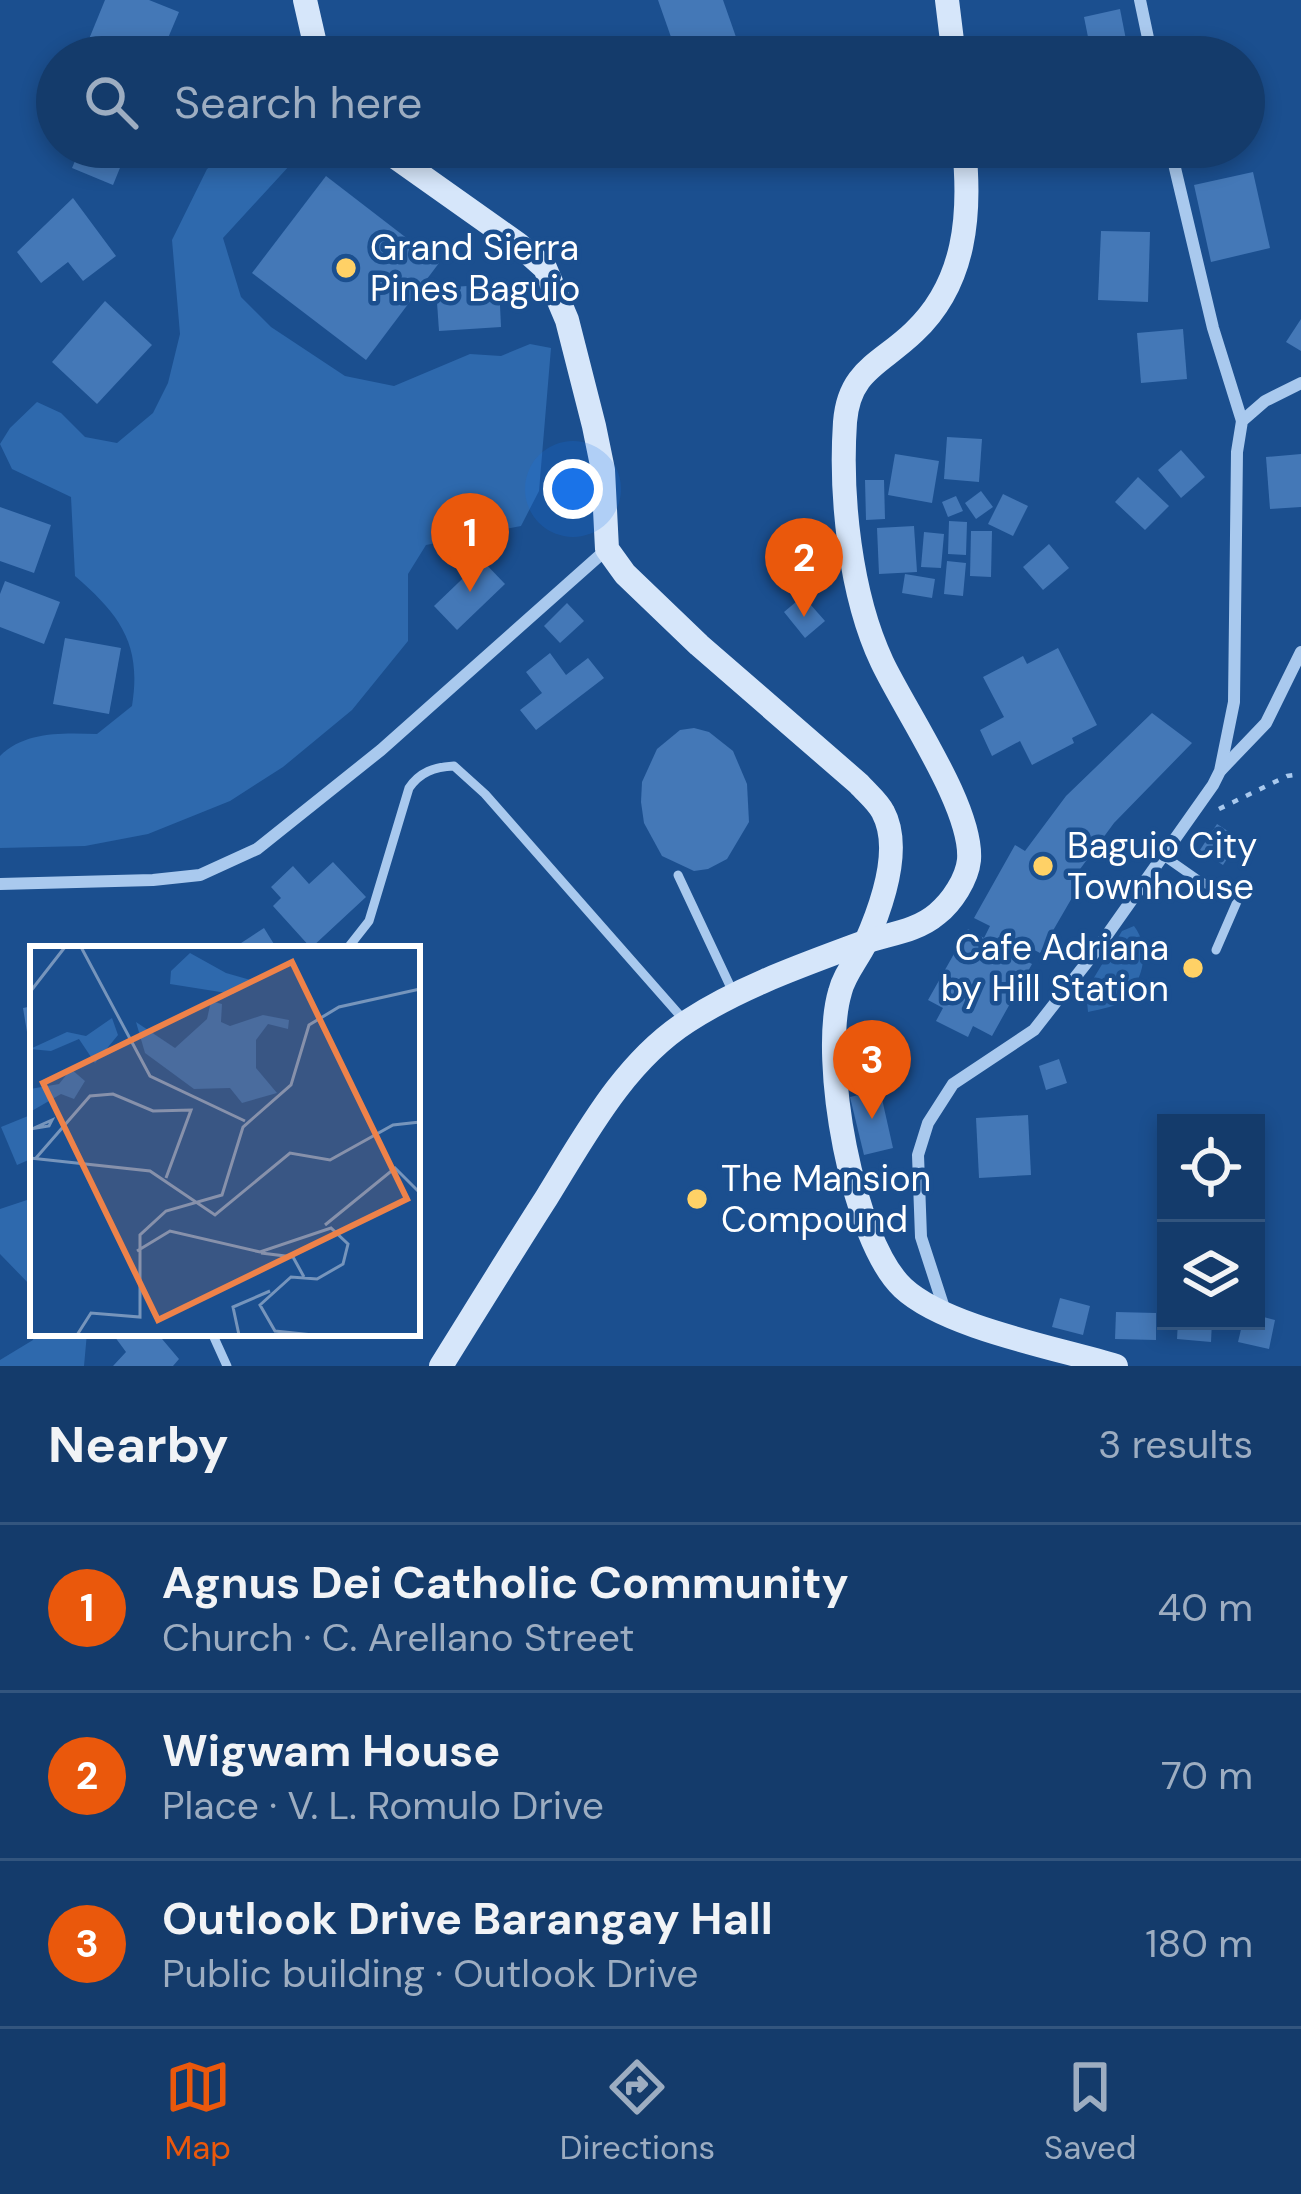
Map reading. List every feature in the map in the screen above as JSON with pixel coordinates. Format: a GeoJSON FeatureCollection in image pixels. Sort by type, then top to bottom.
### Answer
{"type":"FeatureCollection","features":[{"type":"Feature","properties":{"kind":"street"},"geometry":{"type":"LineString","coordinates":[[305,0],[313,36]]}},
{"type":"Feature","properties":{"kind":"street"},"geometry":{"type":"LineString","coordinates":[[947,0],[951,36]]}},
{"type":"Feature","properties":{"kind":"street"},"geometry":{"type":"LineString","coordinates":[[1141,0],[1148,36]]}},
{"type":"Feature","properties":{"kind":"street"},"geometry":{"type":"LineString","coordinates":[[411,168],[545,268],[567,320],[594,426],[603,470],[607,549],[652,601],[860,784],[882,810],[892,848],[866,942],[839,992],[835,1098],[868,1235],[904,1289],[946,1314],[1116,1366]]}},
{"type":"Feature","properties":{"kind":"street"},"geometry":{"type":"LineString","coordinates":[[440,1366],[621,1083],[686,1022],[866,942],[917,927],[938,914],[958,890],[969,861],[963,820],[880,658],[864,612],[852,557],[845,468],[849,395],[859,378],[930,313],[961,256],[966,230],[965,168]]}},
{"type":"Feature","properties":{"kind":"street"},"geometry":{"type":"LineString","coordinates":[[1175,168],[1200,280],[1242,421],[1237,452],[1234,702],[1220,771]]}},
{"type":"Feature","properties":{"kind":"street"},"geometry":{"type":"LineString","coordinates":[[1242,421],[1265,401],[1301,383]]}},
{"type":"Feature","properties":{"kind":"street"},"geometry":{"type":"LineString","coordinates":[[0,884],[200,875],[257,849],[381,750],[607,549]]}},
{"type":"Feature","properties":{"kind":"street"},"geometry":{"type":"LineString","coordinates":[[946,1314],[921,1237],[918,1155],[928,1123],[952,1084],[1034,1030],[1095,952],[1220,771],[1266,723],[1301,652]]}},
{"type":"Feature","properties":{"kind":"lane"},"geometry":{"type":"LineString","coordinates":[[349,946],[370,921],[409,788],[416,777],[437,766],[454,766],[485,794],[686,1022]]}},
{"type":"Feature","properties":{"kind":"lane"},"geometry":{"type":"LineString","coordinates":[[1161,854],[1201,882],[1239,897],[1216,950]]}},
{"type":"Feature","properties":{"kind":"lane"},"geometry":{"type":"LineString","coordinates":[[679,875],[736,997]]}},
{"type":"Feature","properties":{"kind":"lane"},"geometry":{"type":"LineString","coordinates":[[213,1336],[227,1366]]}},
{"type":"Feature","properties":{"kind":"path"},"geometry":{"type":"LineString","coordinates":[[1185,820],[1301,774]]}},
{"type":"Feature","properties":{"kind":"shaded area"},"geometry":{"type":"Polygon","coordinates":[[[287,168],[223,238],[241,297],[271,327],[345,376],[394,386],[470,354],[501,356],[530,344],[551,348],[539,491],[521,526],[426,545],[408,574],[408,641],[352,710],[283,767],[230,801],[148,834],[85,846],[0,848],[0,756],[33,738],[97,734],[132,706],[134,665],[115,618],[75,576],[71,497],[12,469],[0,444],[37,402],[61,413],[85,437],[117,443],[153,413],[168,383],[180,334],[172,240],[207,169],[287,168]]]}},
{"type":"Feature","properties":{"kind":"shaded area"},"geometry":{"type":"Polygon","coordinates":[[[1134,926],[1143,946],[1139,978],[1117,1004],[1088,1012],[1086,991],[1122,931],[1134,926]]]}},
{"type":"Feature","properties":{"kind":"shaded area"},"geometry":{"type":"Polygon","coordinates":[[[30,1115],[30,1159],[17,1165],[1,1127],[30,1115]]]}},
{"type":"Feature","properties":{"kind":"shaded area"},"geometry":{"type":"Polygon","coordinates":[[[30,1199],[30,1285],[0,1254],[0,1209],[30,1199]]]}},
{"type":"Feature","properties":{"kind":"shaded area"},"geometry":{"type":"Polygon","coordinates":[[[34,1336],[87,1336],[84,1366],[0,1366],[0,1360],[34,1336]]]}},
{"type":"Feature","properties":{"kind":"building"},"geometry":{"type":"Polygon","coordinates":[[[105,0],[149,0],[179,12],[169,36],[90,36],[105,0]]]}},
{"type":"Feature","properties":{"kind":"building"},"geometry":{"type":"Polygon","coordinates":[[[658,0],[723,0],[736,36],[671,36],[658,0]]]}},
{"type":"Feature","properties":{"kind":"building"},"geometry":{"type":"Polygon","coordinates":[[[1120,9],[1125,36],[1088,36],[1084,17],[1120,9]]]}},
{"type":"Feature","properties":{"kind":"building"},"geometry":{"type":"Polygon","coordinates":[[[72,168],[120,168],[113,185],[72,168]]]}},
{"type":"Feature","properties":{"kind":"building"},"geometry":{"type":"Polygon","coordinates":[[[1253,172],[1270,248],[1211,262],[1194,185],[1253,172]]]}},
{"type":"Feature","properties":{"kind":"building","name":"Grand Sierra Pines Baguio"},"geometry":{"type":"Polygon","coordinates":[[[326,176],[439,263],[366,360],[252,273],[326,176]]]}},
{"type":"Feature","properties":{"kind":"building"},"geometry":{"type":"Polygon","coordinates":[[[73,198],[116,256],[83,281],[68,262],[41,283],[17,252],[73,198]]]}},
{"type":"Feature","properties":{"kind":"building"},"geometry":{"type":"Polygon","coordinates":[[[1101,231],[1150,232],[1148,302],[1098,300],[1101,231]]]}},
{"type":"Feature","properties":{"kind":"building"},"geometry":{"type":"Polygon","coordinates":[[[499,284],[501,327],[439,331],[436,288],[499,284]]]}},
{"type":"Feature","properties":{"kind":"building"},"geometry":{"type":"Polygon","coordinates":[[[105,301],[152,345],[97,404],[52,362],[105,301]]]}},
{"type":"Feature","properties":{"kind":"building"},"geometry":{"type":"Polygon","coordinates":[[[1301,319],[1301,351],[1286,342],[1301,319]]]}},
{"type":"Feature","properties":{"kind":"building"},"geometry":{"type":"Polygon","coordinates":[[[1183,329],[1187,379],[1141,383],[1137,333],[1183,329]]]}},
{"type":"Feature","properties":{"kind":"building"},"geometry":{"type":"Polygon","coordinates":[[[947,437],[982,439],[979,482],[944,479],[947,437]]]}},
{"type":"Feature","properties":{"kind":"building"},"geometry":{"type":"Polygon","coordinates":[[[1181,450],[1205,477],[1181,498],[1158,470],[1181,450]]]}},
{"type":"Feature","properties":{"kind":"building"},"geometry":{"type":"Polygon","coordinates":[[[895,454],[939,461],[932,503],[888,495],[895,454]]]}},
{"type":"Feature","properties":{"kind":"building"},"geometry":{"type":"Polygon","coordinates":[[[1301,454],[1301,507],[1270,509],[1266,457],[1301,454]]]}},
{"type":"Feature","properties":{"kind":"building"},"geometry":{"type":"Polygon","coordinates":[[[1138,477],[1169,506],[1145,530],[1115,502],[1138,477]]]}},
{"type":"Feature","properties":{"kind":"building"},"geometry":{"type":"Polygon","coordinates":[[[865,480],[884,480],[885,519],[866,520],[865,480]]]}},
{"type":"Feature","properties":{"kind":"building"},"geometry":{"type":"Polygon","coordinates":[[[981,491],[993,507],[976,519],[965,503],[981,491]]]}},
{"type":"Feature","properties":{"kind":"building"},"geometry":{"type":"Polygon","coordinates":[[[1003,494],[1028,506],[1013,536],[988,524],[1003,494]]]}},
{"type":"Feature","properties":{"kind":"building"},"geometry":{"type":"Polygon","coordinates":[[[956,496],[963,511],[948,517],[942,502],[956,496]]]}},
{"type":"Feature","properties":{"kind":"building"},"geometry":{"type":"Polygon","coordinates":[[[0,507],[51,525],[34,573],[0,561],[0,507]]]}},
{"type":"Feature","properties":{"kind":"building"},"geometry":{"type":"Polygon","coordinates":[[[949,521],[967,522],[966,555],[948,554],[949,521]]]}},
{"type":"Feature","properties":{"kind":"building"},"geometry":{"type":"Polygon","coordinates":[[[914,526],[917,572],[879,574],[877,528],[914,526]]]}},
{"type":"Feature","properties":{"kind":"building"},"geometry":{"type":"Polygon","coordinates":[[[971,531],[992,531],[991,577],[970,576],[971,531]]]}},
{"type":"Feature","properties":{"kind":"building"},"geometry":{"type":"Polygon","coordinates":[[[924,532],[944,534],[941,568],[921,567],[924,532]]]}},
{"type":"Feature","properties":{"kind":"building"},"geometry":{"type":"Polygon","coordinates":[[[1049,544],[1069,568],[1043,590],[1023,567],[1049,544]]]}},
{"type":"Feature","properties":{"kind":"building"},"geometry":{"type":"Polygon","coordinates":[[[482,560],[505,584],[457,630],[434,606],[482,560]]]}},
{"type":"Feature","properties":{"kind":"building"},"geometry":{"type":"Polygon","coordinates":[[[947,561],[966,563],[963,596],[944,594],[947,561]]]}},
{"type":"Feature","properties":{"kind":"building"},"geometry":{"type":"Polygon","coordinates":[[[905,574],[935,579],[932,598],[902,593],[905,574]]]}},
{"type":"Feature","properties":{"kind":"building"},"geometry":{"type":"Polygon","coordinates":[[[5,581],[60,602],[44,644],[0,627],[5,581]]]}},
{"type":"Feature","properties":{"kind":"building"},"geometry":{"type":"Polygon","coordinates":[[[803,596],[825,621],[805,638],[784,612],[803,596]]]}},
{"type":"Feature","properties":{"kind":"building"},"geometry":{"type":"Polygon","coordinates":[[[567,603],[584,621],[560,643],[544,626],[567,603]]]}},
{"type":"Feature","properties":{"kind":"building"},"geometry":{"type":"Polygon","coordinates":[[[65,638],[121,648],[109,714],[53,704],[65,638]]]}},
{"type":"Feature","properties":{"kind":"building"},"geometry":{"type":"Polygon","coordinates":[[[1058,648],[1097,725],[1032,765],[1020,741],[992,756],[980,730],[1004,717],[983,677],[1023,656],[1027,664],[1058,648]]]}},
{"type":"Feature","properties":{"kind":"building"},"geometry":{"type":"Polygon","coordinates":[[[550,653],[566,675],[588,658],[604,678],[536,730],[520,710],[542,693],[526,672],[550,653]]]}},
{"type":"Feature","properties":{"kind":"building","name":"Baguio City Townhouse"},"geometry":{"type":"Polygon","coordinates":[[[1152,713],[1192,743],[1114,823],[1072,880],[1080,884],[1040,953],[1021,943],[1014,955],[1032,964],[992,1036],[973,1026],[968,1037],[936,1021],[943,1008],[928,1000],[968,929],[984,938],[990,926],[974,918],[1015,845],[1025,851],[1066,796],[1152,713]]]}},
{"type":"Feature","properties":{"kind":"building"},"geometry":{"type":"Polygon","coordinates":[[[680,730],[709,732],[733,751],[747,784],[749,822],[727,859],[694,871],[662,856],[644,823],[641,802],[642,782],[657,749],[680,730]]]}},
{"type":"Feature","properties":{"kind":"building"},"geometry":{"type":"Polygon","coordinates":[[[1217,824],[1240,839],[1223,865],[1200,850],[1217,824]]]}},
{"type":"Feature","properties":{"kind":"building"},"geometry":{"type":"Polygon","coordinates":[[[333,862],[366,897],[313,946],[273,906],[281,898],[271,887],[293,866],[309,884],[333,862]]]}},
{"type":"Feature","properties":{"kind":"building"},"geometry":{"type":"Polygon","coordinates":[[[264,928],[275,946],[237,946],[264,928]]]}},
{"type":"Feature","properties":{"kind":"building"},"geometry":{"type":"Polygon","coordinates":[[[30,1007],[30,1038],[28,1038],[23,1008],[30,1007]]]}},
{"type":"Feature","properties":{"kind":"building"},"geometry":{"type":"Polygon","coordinates":[[[1059,1059],[1067,1083],[1046,1090],[1039,1066],[1059,1059]]]}},
{"type":"Feature","properties":{"kind":"building"},"geometry":{"type":"Polygon","coordinates":[[[880,1090],[893,1148],[864,1155],[850,1097],[880,1090]]]}},
{"type":"Feature","properties":{"kind":"building"},"geometry":{"type":"Polygon","coordinates":[[[1028,1115],[1031,1175],[979,1178],[976,1118],[1028,1115]]]}},
{"type":"Feature","properties":{"kind":"building"},"geometry":{"type":"Polygon","coordinates":[[[1060,1298],[1090,1306],[1083,1335],[1052,1327],[1060,1298]]]}},
{"type":"Feature","properties":{"kind":"building"},"geometry":{"type":"Polygon","coordinates":[[[1116,1312],[1156,1313],[1156,1340],[1115,1339],[1116,1312]]]}},
{"type":"Feature","properties":{"kind":"building"},"geometry":{"type":"Polygon","coordinates":[[[1265,1317],[1275,1320],[1269,1349],[1238,1342],[1241,1330],[1265,1330],[1265,1317]]]}},
{"type":"Feature","properties":{"kind":"building"},"geometry":{"type":"Polygon","coordinates":[[[1178,1330],[1212,1330],[1211,1342],[1177,1339],[1178,1330]]]}},
{"type":"Feature","properties":{"kind":"building"},"geometry":{"type":"Polygon","coordinates":[[[114,1336],[160,1336],[179,1359],[173,1366],[113,1366],[126,1352],[114,1336]]]}},
{"type":"Feature","properties":{"kind":"place","name":"Grand Sierra Pines Baguio"},"geometry":{"type":"Point","coordinates":[346,268]}},
{"type":"Feature","properties":{"kind":"place","name":"Agnus Dei Catholic Community"},"geometry":{"type":"Point","coordinates":[470,592]}},
{"type":"Feature","properties":{"kind":"place","name":"Wigwam House"},"geometry":{"type":"Point","coordinates":[804,617]}},
{"type":"Feature","properties":{"kind":"place","name":"Baguio City Townhouse"},"geometry":{"type":"Point","coordinates":[1043,866]}},
{"type":"Feature","properties":{"kind":"place","name":"Cafe Adriana by Hill Station"},"geometry":{"type":"Point","coordinates":[1193,968]}},
{"type":"Feature","properties":{"kind":"place","name":"Outlook Drive Barangay Hall"},"geometry":{"type":"Point","coordinates":[872,1119]}},
{"type":"Feature","properties":{"kind":"place","name":"The Mansion Compound"},"geometry":{"type":"Point","coordinates":[697,1199]}}]}
